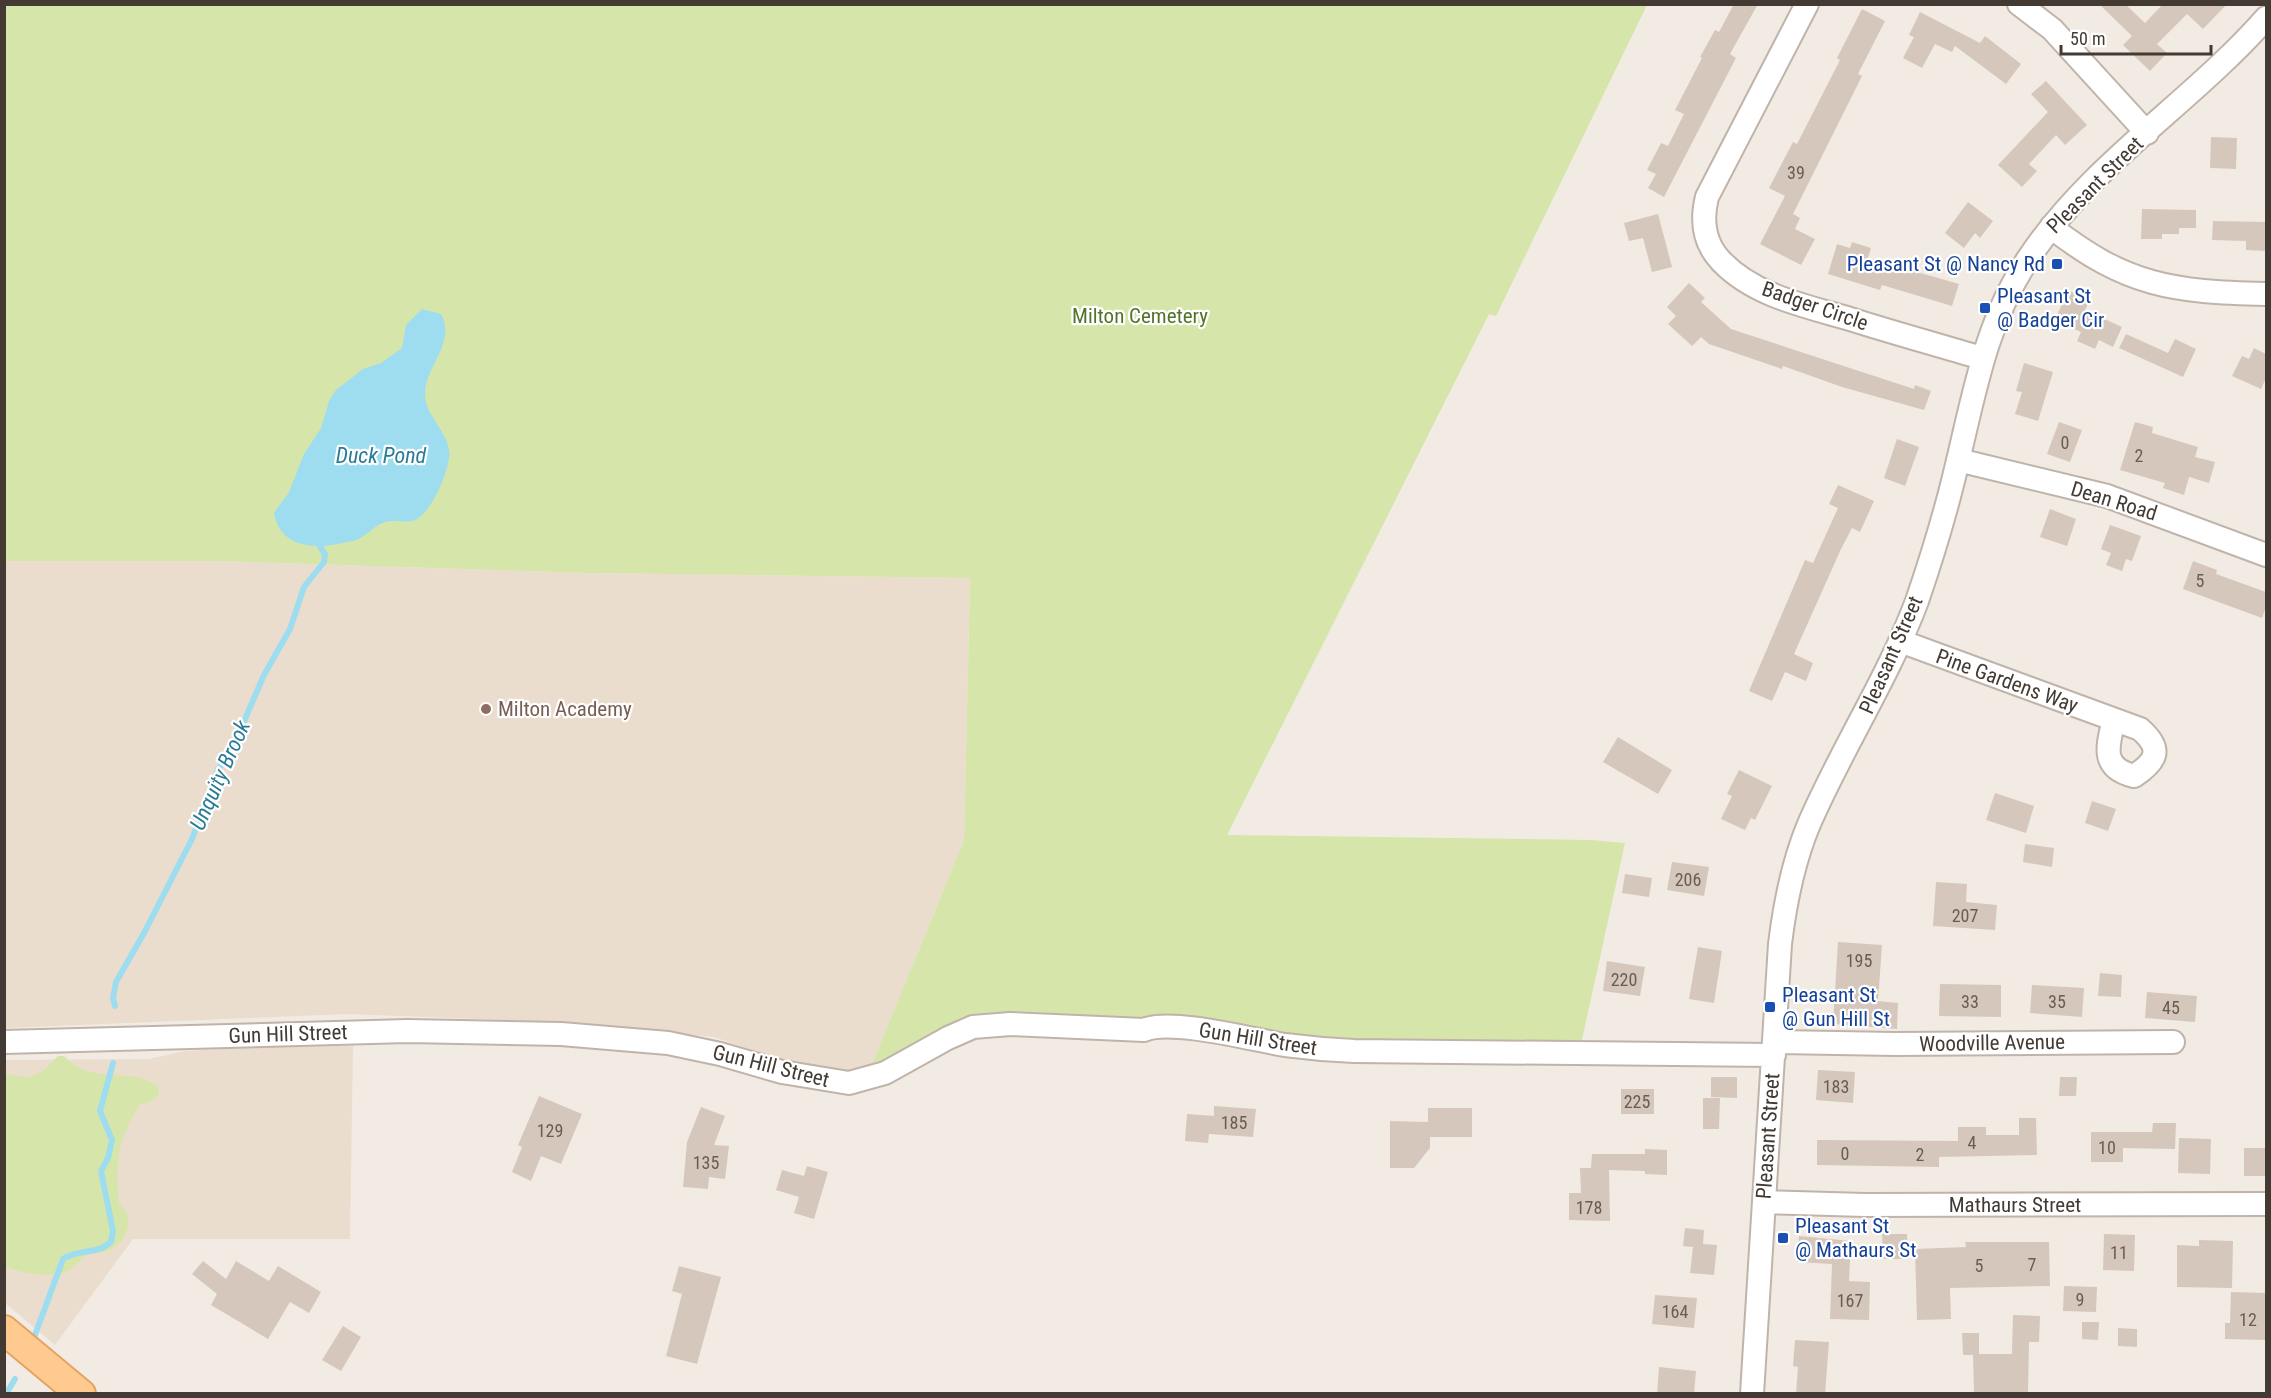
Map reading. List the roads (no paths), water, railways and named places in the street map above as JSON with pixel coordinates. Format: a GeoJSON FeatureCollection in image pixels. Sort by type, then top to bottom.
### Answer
{"type":"FeatureCollection","features":[{"type":"Feature","properties":{"kind":"main road"},"geometry":{"type":"LineString","coordinates":[[4,1330],[81,1394]]}},
{"type":"Feature","properties":{"kind":"street","name":"Badger Circle"},"geometry":{"type":"LineString","coordinates":[[1808,4],[1707,197],[1703,221],[1708,241],[1730,269],[1770,293],[1982,358]]}},
{"type":"Feature","properties":{"kind":"street"},"geometry":{"type":"LineString","coordinates":[[2019,4],[2052,29],[2147,133]]}},
{"type":"Feature","properties":{"kind":"street","name":"Pleasant Street"},"geometry":{"type":"LineString","coordinates":[[1752,1394],[1780,944],[1796,864],[1810,823],[1900,641],[1924,581],[1958,460],[1982,358],[1996,317],[2012,285],[2051,227],[2093,182],[2225,62],[2266,18]]}},
{"type":"Feature","properties":{"kind":"street"},"geometry":{"type":"LineString","coordinates":[[2051,227],[2098,261],[2144,281],[2195,292],[2266,294]]}},
{"type":"Feature","properties":{"kind":"street","name":"Dean Road"},"geometry":{"type":"LineString","coordinates":[[1958,460],[2107,496],[2266,555]]}},
{"type":"Feature","properties":{"kind":"street","name":"Pine Gardens Way"},"geometry":{"type":"LineString","coordinates":[[1900,641],[2114,720]]}},
{"type":"Feature","properties":{"kind":"street","name":"Gun Hill Street"},"geometry":{"type":"LineString","coordinates":[[4,1042],[408,1031],[561,1034],[668,1043],[720,1054],[782,1072],[849,1083],[885,1073],[961,1032],[998,1024],[1144,1030],[1151,1026],[1183,1028],[1285,1045],[1354,1051],[1774,1048]]}},
{"type":"Feature","properties":{"kind":"street","name":"Woodville Avenue"},"geometry":{"type":"LineString","coordinates":[[1774,1048],[1868,1044],[2173,1042]]}},
{"type":"Feature","properties":{"kind":"street","name":"Mathaurs Street"},"geometry":{"type":"LineString","coordinates":[[1764,1202],[1865,1205],[2266,1204]]}},
{"type":"Feature","properties":{"kind":"water","name":"Duck Pond"},"geometry":{"type":"Polygon","coordinates":[[[422,309],[441,314],[445,325],[443,345],[429,375],[425,396],[426,404],[449,450],[445,474],[435,498],[417,519],[388,521],[352,541],[317,546],[298,543],[290,539],[277,524],[274,513],[289,492],[304,454],[321,428],[329,401],[336,390],[363,369],[381,363],[402,348],[406,325],[422,309]]]}},
{"type":"Feature","properties":{"kind":"waterway","name":"Unquity Brook"},"geometry":{"type":"LineString","coordinates":[[115,1006],[113,998],[116,982],[192,839],[218,769],[229,756],[264,675],[290,629],[304,587],[324,562],[325,554],[320,547]]}},
{"type":"Feature","properties":{"kind":"waterway","name":"Unquity Brook"},"geometry":{"type":"LineString","coordinates":[[35,1335],[63,1259],[100,1249],[111,1242],[113,1231],[101,1171],[108,1158],[112,1140],[100,1111],[113,1063]]}},
{"type":"Feature","properties":{"kind":"waterway","name":"Unquity Brook"},"geometry":{"type":"LineString","coordinates":[[6,1394],[15,1379]]}},
{"type":"Feature","properties":{"kind":"place","name":"Pleasant St @ Nancy Rd"},"geometry":{"type":"Point","coordinates":[2057,264]}},
{"type":"Feature","properties":{"kind":"place","name":"Pleasant St @ Badger Cir"},"geometry":{"type":"Point","coordinates":[1985,308]}},
{"type":"Feature","properties":{"kind":"place","name":"Milton Academy"},"geometry":{"type":"Point","coordinates":[486,709]}},
{"type":"Feature","properties":{"kind":"place","name":"Pleasant St @ Gun Hill St"},"geometry":{"type":"Point","coordinates":[1770,1007]}},
{"type":"Feature","properties":{"kind":"place","name":"Pleasant St @ Mathaurs St"},"geometry":{"type":"Point","coordinates":[1783,1238]}},
{"type":"Feature","properties":{"kind":"park label","name":"Milton Cemetery"},"geometry":{"type":"Point","coordinates":[1140,316]}}]}
